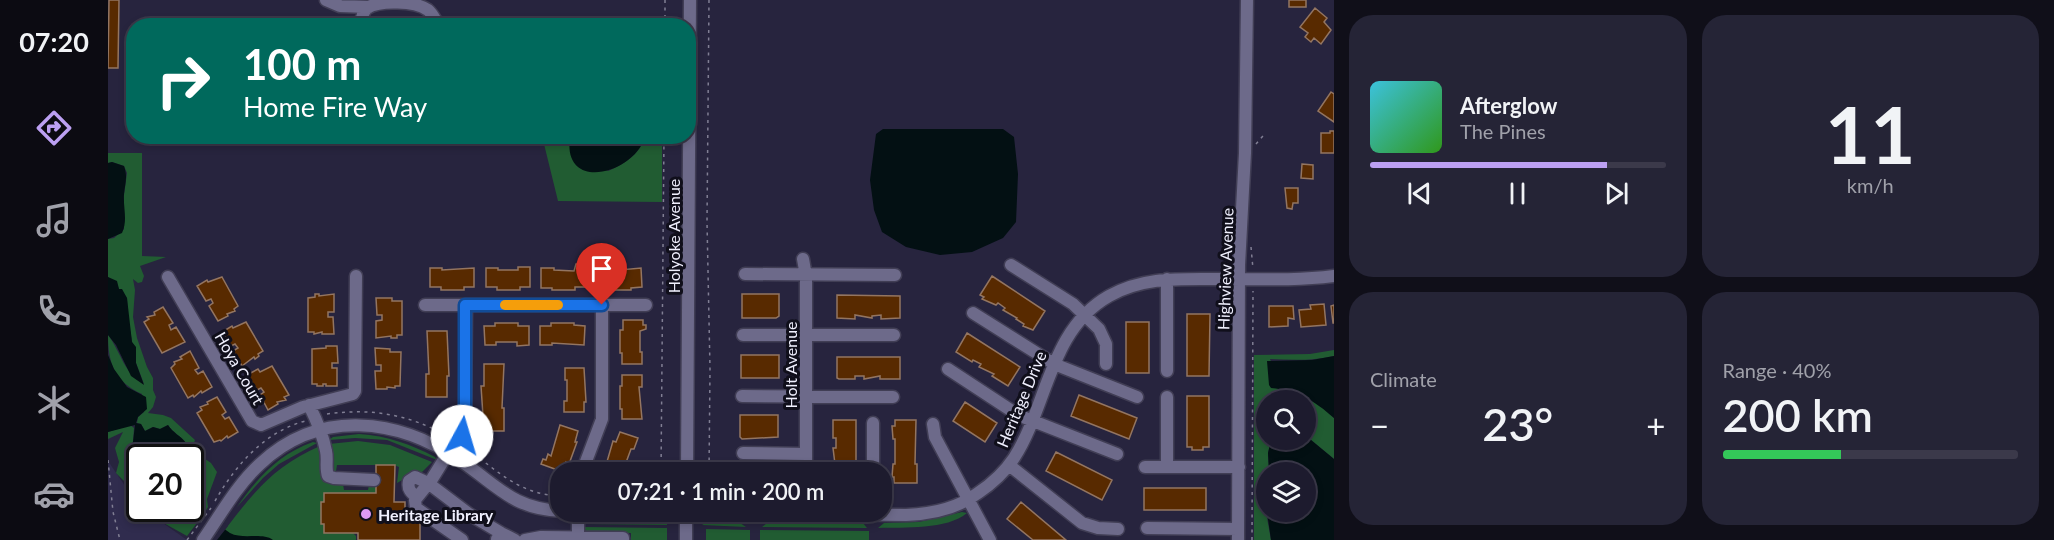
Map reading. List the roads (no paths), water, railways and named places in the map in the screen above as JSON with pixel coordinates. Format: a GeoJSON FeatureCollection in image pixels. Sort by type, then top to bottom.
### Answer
{"type":"FeatureCollection","features":[{"type":"Feature","properties":{"kind":"street"},"geometry":{"type":"LineString","coordinates":[[326,0],[339,6],[369,7],[383,3],[412,3],[429,11],[434,18]]}},
{"type":"Feature","properties":{"kind":"street","name":"Holyoke Avenue"},"geometry":{"type":"LineString","coordinates":[[689,18],[690,0]]}},
{"type":"Feature","properties":{"kind":"street","name":"Highview Avenue"},"geometry":{"type":"LineString","coordinates":[[1238,534],[1239,279],[1245,153],[1247,0]]}},
{"type":"Feature","properties":{"kind":"street"},"geometry":{"type":"LineString","coordinates":[[362,18],[369,7]]}},
{"type":"Feature","properties":{"kind":"street","name":"Holyoke Avenue"},"geometry":{"type":"LineString","coordinates":[[687,462],[688,144]]}},
{"type":"Feature","properties":{"kind":"street","name":"Holt Avenue"},"geometry":{"type":"LineString","coordinates":[[803,259],[806,276],[806,462]]}},
{"type":"Feature","properties":{"kind":"street"},"geometry":{"type":"LineString","coordinates":[[1011,265],[1073,304],[1099,329],[1105,339],[1106,364]]}},
{"type":"Feature","properties":{"kind":"street"},"geometry":{"type":"LineString","coordinates":[[745,274],[895,275]]}},
{"type":"Feature","properties":{"kind":"street","name":"Hoya Court"},"geometry":{"type":"LineString","coordinates":[[168,277],[252,421],[261,425],[291,411],[349,396],[355,391],[356,276]]}},
{"type":"Feature","properties":{"kind":"street","name":"Heritage Drive"},"geometry":{"type":"LineString","coordinates":[[892,513],[930,513],[951,508],[969,500],[998,478],[1023,442],[1054,364],[1069,334],[1098,303],[1116,293],[1147,282],[1167,279],[1297,280],[1334,276]]}},
{"type":"Feature","properties":{"kind":"street"},"geometry":{"type":"LineString","coordinates":[[1167,279],[1167,371]]}},
{"type":"Feature","properties":{"kind":"street"},"geometry":{"type":"LineString","coordinates":[[425,305],[646,305]]}},
{"type":"Feature","properties":{"kind":"street"},"geometry":{"type":"LineString","coordinates":[[462,540],[416,508],[414,502],[459,443],[465,424],[465,305]]}},
{"type":"Feature","properties":{"kind":"street"},"geometry":{"type":"LineString","coordinates":[[586,462],[602,419],[602,305]]}},
{"type":"Feature","properties":{"kind":"street"},"geometry":{"type":"LineString","coordinates":[[973,313],[1054,364],[1137,397]]}},
{"type":"Feature","properties":{"kind":"street"},"geometry":{"type":"LineString","coordinates":[[743,334],[894,336]]}},
{"type":"Feature","properties":{"kind":"street"},"geometry":{"type":"LineString","coordinates":[[948,369],[1018,415],[1117,454]]}},
{"type":"Feature","properties":{"kind":"street"},"geometry":{"type":"LineString","coordinates":[[742,396],[893,397]]}},
{"type":"Feature","properties":{"kind":"street"},"geometry":{"type":"LineString","coordinates":[[1167,397],[1167,467]]}},
{"type":"Feature","properties":{"kind":"street"},"geometry":{"type":"LineString","coordinates":[[309,405],[326,451],[328,476],[374,480]]}},
{"type":"Feature","properties":{"kind":"street"},"geometry":{"type":"LineString","coordinates":[[873,423],[873,462]]}},
{"type":"Feature","properties":{"kind":"street"},"geometry":{"type":"LineString","coordinates":[[933,424],[935,437],[990,540]]}},
{"type":"Feature","properties":{"kind":"street"},"geometry":{"type":"LineString","coordinates":[[203,540],[219,506],[272,454],[292,441],[320,430],[351,425],[379,426],[416,436],[450,454],[512,499],[532,507],[550,509]]}},
{"type":"Feature","properties":{"kind":"street"},"geometry":{"type":"LineString","coordinates":[[744,453],[806,453]]}},
{"type":"Feature","properties":{"kind":"street"},"geometry":{"type":"LineString","coordinates":[[1009,465],[1082,523],[1098,528],[1118,529]]}},
{"type":"Feature","properties":{"kind":"street"},"geometry":{"type":"LineString","coordinates":[[1145,467],[1239,467]]}},
{"type":"Feature","properties":{"kind":"street"},"geometry":{"type":"LineString","coordinates":[[428,483],[499,537],[515,540]]}},
{"type":"Feature","properties":{"kind":"street"},"geometry":{"type":"LineString","coordinates":[[578,522],[578,537]]}},
{"type":"Feature","properties":{"kind":"street"},"geometry":{"type":"LineString","coordinates":[[686,522],[686,540]]}},
{"type":"Feature","properties":{"kind":"street"},"geometry":{"type":"LineString","coordinates":[[1147,528],[1238,534]]}},
{"type":"Feature","properties":{"kind":"street"},"geometry":{"type":"LineString","coordinates":[[525,540],[578,537],[623,538],[623,540]]}},
{"type":"Feature","properties":{"kind":"place","name":"Heritage Library"},"geometry":{"type":"Point","coordinates":[366,514]}}]}
